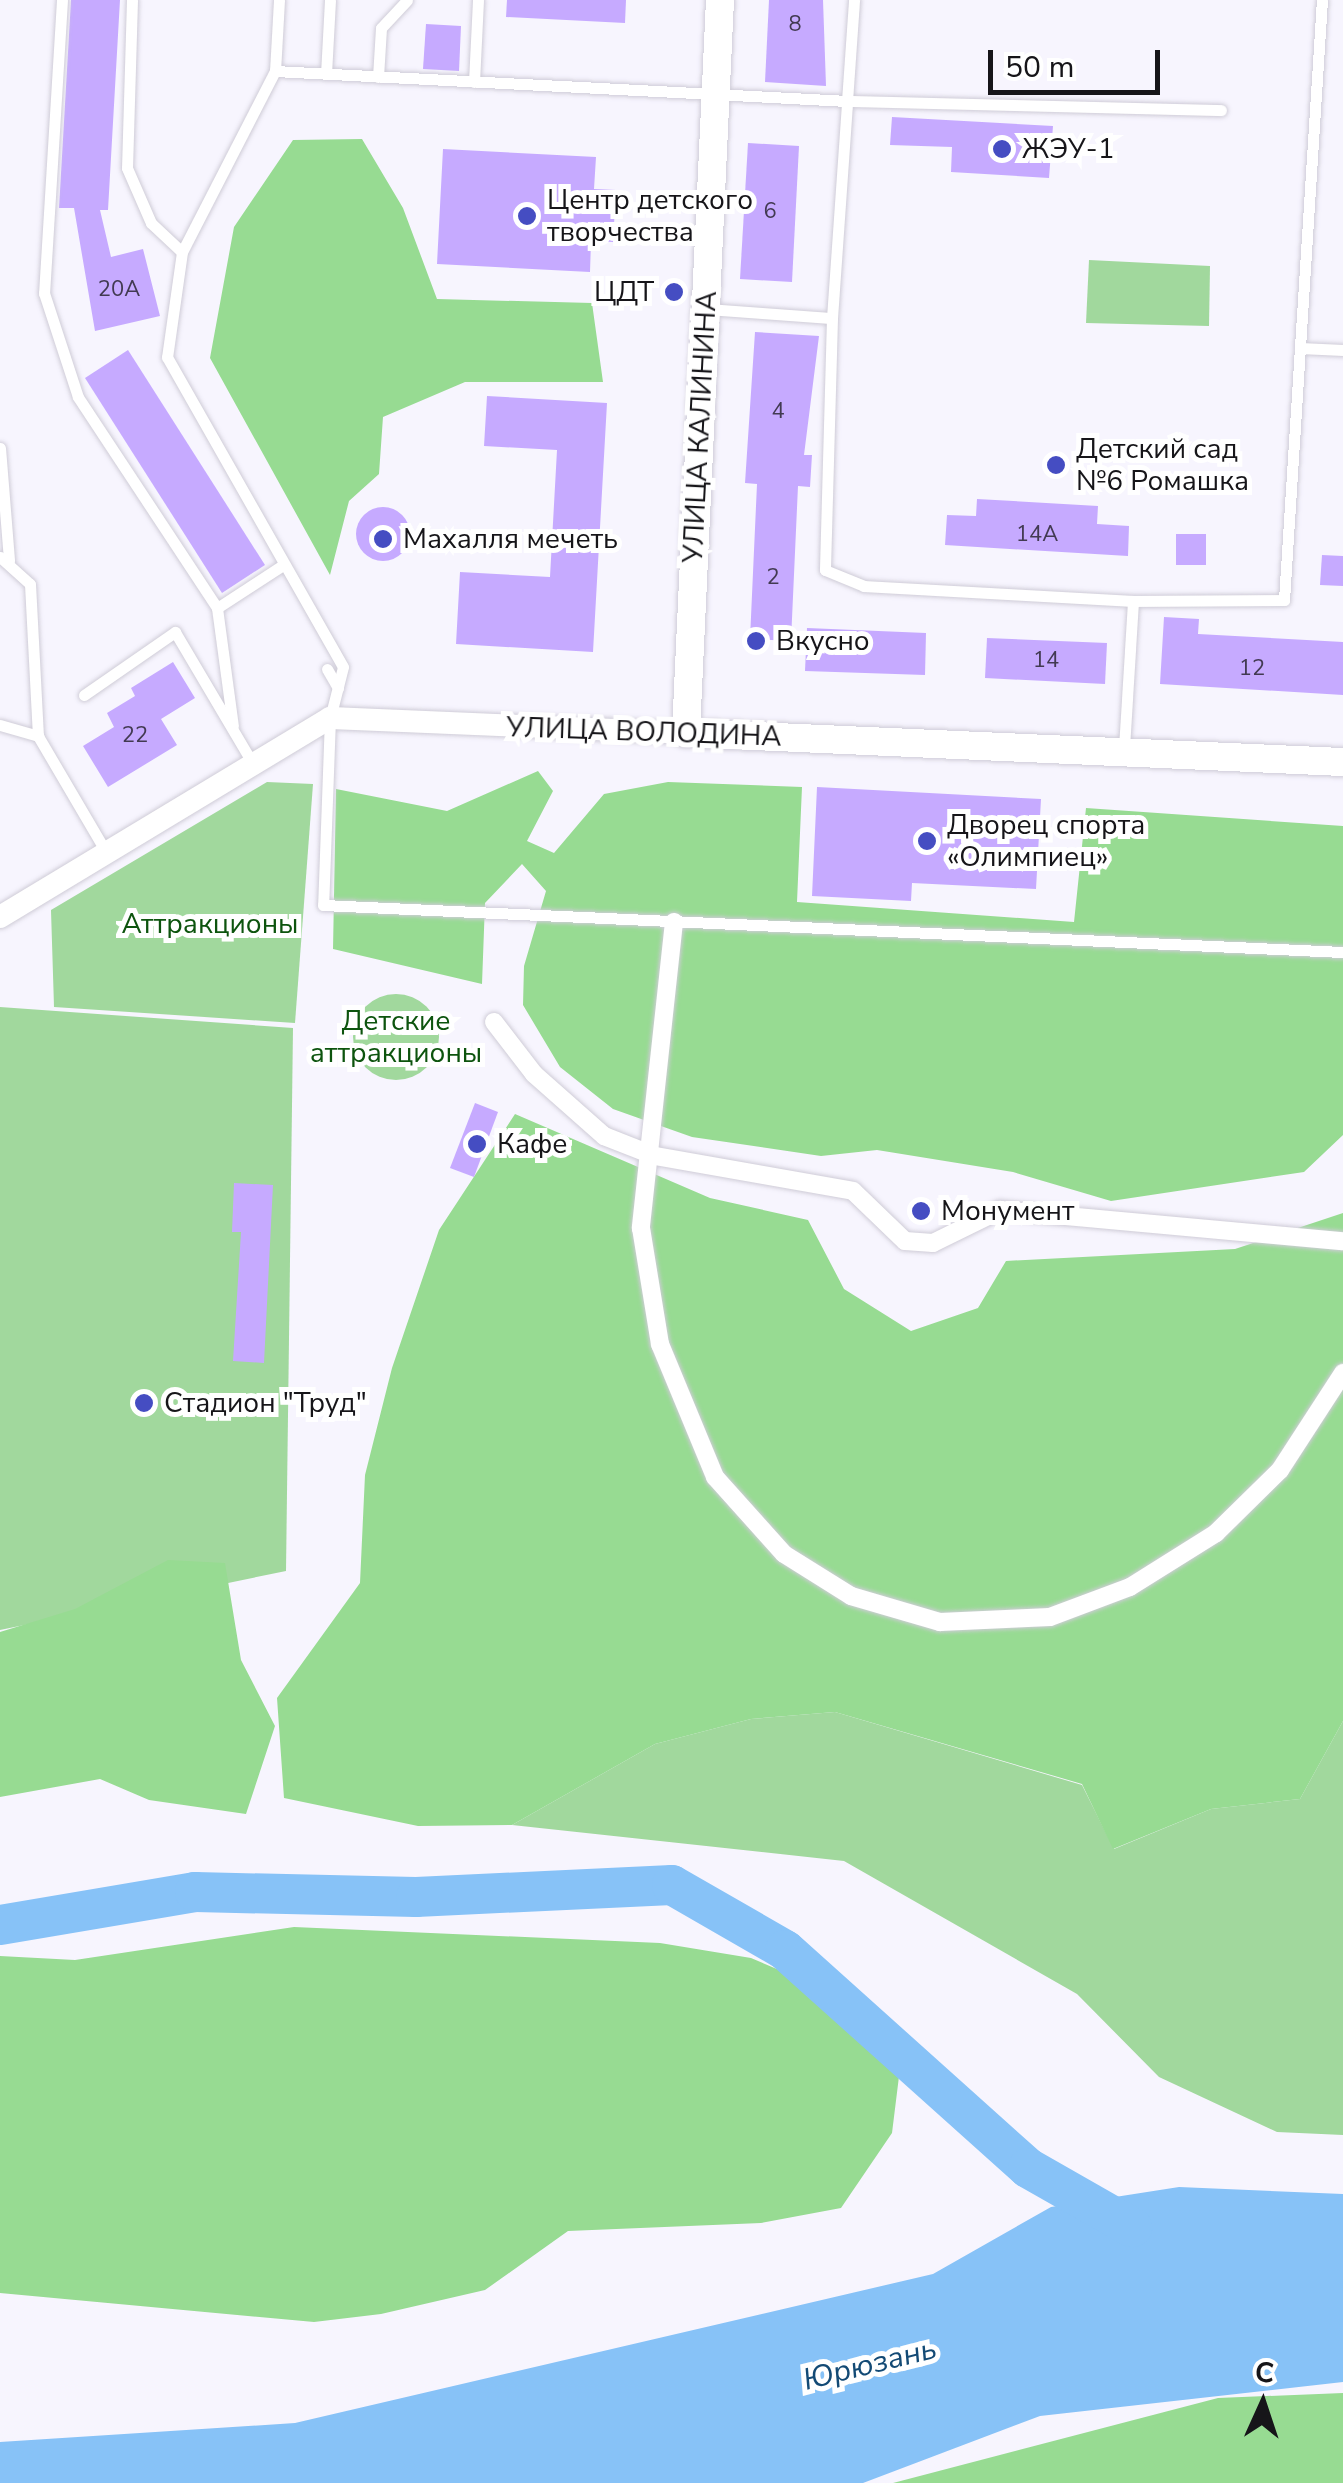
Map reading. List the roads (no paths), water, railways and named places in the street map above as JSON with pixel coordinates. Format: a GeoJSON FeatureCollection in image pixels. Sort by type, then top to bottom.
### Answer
{"type":"FeatureCollection","features":[{"type":"Feature","properties":{"kind":"street","name":"УЛИЦА КАЛИНИНА"},"geometry":{"type":"LineString","coordinates":[[686,734],[720,0]]}},
{"type":"Feature","properties":{"kind":"street","name":"УЛИЦА ВОЛОДИНА"},"geometry":{"type":"LineString","coordinates":[[330,718],[1343,762]]}},
{"type":"Feature","properties":{"kind":"street"},"geometry":{"type":"LineString","coordinates":[[0,918],[103,848],[330,718]]}},
{"type":"Feature","properties":{"kind":"street"},"geometry":{"type":"LineString","coordinates":[[674,922],[655,1156],[641,1228],[660,1344],[715,1477],[784,1554],[851,1596],[940,1622],[1050,1616],[1130,1587],[1216,1533],[1280,1470],[1343,1373]]}},
{"type":"Feature","properties":{"kind":"street"},"geometry":{"type":"LineString","coordinates":[[494,1022],[534,1074],[604,1136],[655,1156],[853,1191],[905,1241],[933,1243],[1000,1210],[1343,1241]]}},
{"type":"Feature","properties":{"kind":"lane"},"geometry":{"type":"LineString","coordinates":[[62,0],[44,292],[78,398],[217,608],[233,726]]}},
{"type":"Feature","properties":{"kind":"lane"},"geometry":{"type":"LineString","coordinates":[[132,0],[127,168],[151,224],[182,252]]}},
{"type":"Feature","properties":{"kind":"lane"},"geometry":{"type":"LineString","coordinates":[[279,0],[275,71],[182,252],[167,357],[283,565],[324,621],[343,667],[330,718],[323,904],[1343,952]]}},
{"type":"Feature","properties":{"kind":"lane"},"geometry":{"type":"LineString","coordinates":[[326,74],[330,0]]}},
{"type":"Feature","properties":{"kind":"lane"},"geometry":{"type":"LineString","coordinates":[[378,77],[381,28],[407,0]]}},
{"type":"Feature","properties":{"kind":"lane"},"geometry":{"type":"LineString","coordinates":[[474,82],[478,0]]}},
{"type":"Feature","properties":{"kind":"lane"},"geometry":{"type":"LineString","coordinates":[[854,0],[832,318],[825,570],[864,586],[1133,600],[1284,600],[1322,0]]}},
{"type":"Feature","properties":{"kind":"lane"},"geometry":{"type":"LineString","coordinates":[[275,71],[713,95],[1221,110]]}},
{"type":"Feature","properties":{"kind":"lane"},"geometry":{"type":"LineString","coordinates":[[706,309],[832,318]]}},
{"type":"Feature","properties":{"kind":"lane"},"geometry":{"type":"LineString","coordinates":[[1300,348],[1343,350]]}},
{"type":"Feature","properties":{"kind":"lane"},"geometry":{"type":"LineString","coordinates":[[0,448],[4,559],[30,584],[38,736],[103,848]]}},
{"type":"Feature","properties":{"kind":"lane"},"geometry":{"type":"LineString","coordinates":[[217,608],[283,565]]}},
{"type":"Feature","properties":{"kind":"lane"},"geometry":{"type":"LineString","coordinates":[[1124,750],[1133,600]]}},
{"type":"Feature","properties":{"kind":"lane"},"geometry":{"type":"LineString","coordinates":[[84,695],[175,632],[252,762]]}},
{"type":"Feature","properties":{"kind":"lane"},"geometry":{"type":"LineString","coordinates":[[327,669],[338,688]]}},
{"type":"Feature","properties":{"kind":"lane"},"geometry":{"type":"LineString","coordinates":[[0,726],[38,736]]}},
{"type":"Feature","properties":{"kind":"water","name":"Юрюзань"},"geometry":{"type":"Polygon","coordinates":[[[1179,2187],[1343,2194],[1343,2382],[1040,2416],[863,2483],[0,2483],[0,2442],[295,2423],[933,2274],[1051,2207],[1179,2187]]]}},
{"type":"Feature","properties":{"kind":"waterway"},"geometry":{"type":"LineString","coordinates":[[0,1925],[195,1892],[416,1897],[672,1885],[785,1950],[1028,2168],[1132,2227]]}},
{"type":"Feature","properties":{"kind":"place","name":"ЖЭУ-1"},"geometry":{"type":"Point","coordinates":[1002,149]}},
{"type":"Feature","properties":{"kind":"place","name":"Центр детского творчества"},"geometry":{"type":"Point","coordinates":[527,216]}},
{"type":"Feature","properties":{"kind":"place","name":"ЦДТ"},"geometry":{"type":"Point","coordinates":[674,292]}},
{"type":"Feature","properties":{"kind":"place","name":"Детский сад №6 Ромашка"},"geometry":{"type":"Point","coordinates":[1056,465]}},
{"type":"Feature","properties":{"kind":"place","name":"Махалля мечеть"},"geometry":{"type":"Point","coordinates":[383,539]}},
{"type":"Feature","properties":{"kind":"place","name":"Вкусно"},"geometry":{"type":"Point","coordinates":[756,641]}},
{"type":"Feature","properties":{"kind":"place","name":"Дворец спорта «Олимпиец»"},"geometry":{"type":"Point","coordinates":[927,841]}},
{"type":"Feature","properties":{"kind":"place","name":"Кафе"},"geometry":{"type":"Point","coordinates":[477,1144]}},
{"type":"Feature","properties":{"kind":"place","name":"Монумент"},"geometry":{"type":"Point","coordinates":[921,1211]}},
{"type":"Feature","properties":{"kind":"place","name":"Стадион \"Труд\""},"geometry":{"type":"Point","coordinates":[144,1403]}},
{"type":"Feature","properties":{"kind":"park label","name":"Аттракционы"},"geometry":{"type":"Point","coordinates":[210,924]}},
{"type":"Feature","properties":{"kind":"park label","name":"Детские аттракционы"},"geometry":{"type":"Point","coordinates":[396,1037]}}]}
